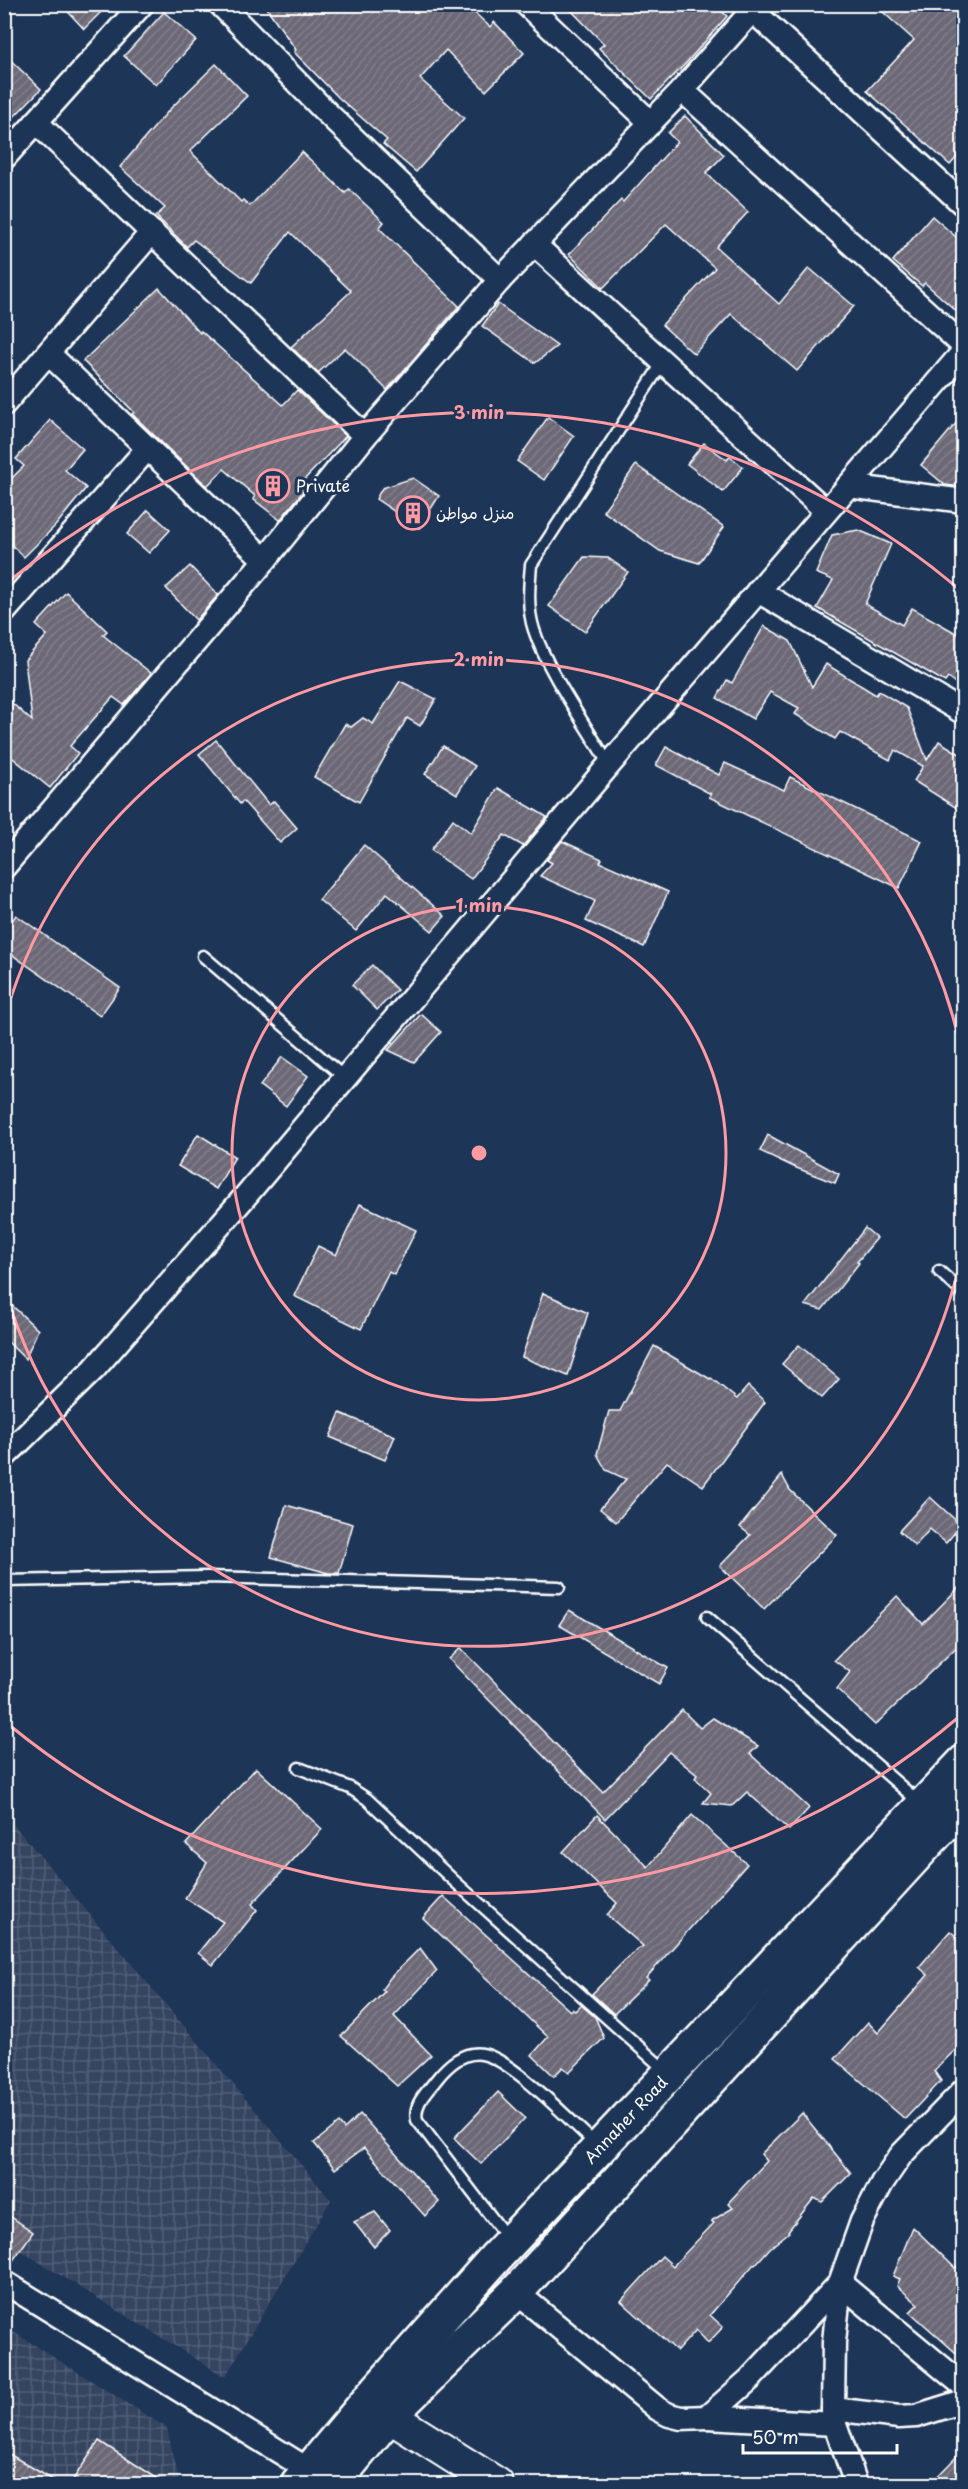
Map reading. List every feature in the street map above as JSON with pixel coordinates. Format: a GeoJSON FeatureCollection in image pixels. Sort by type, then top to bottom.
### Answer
{"type":"FeatureCollection","features":[{"type":"Feature","properties":{"kind":"main road","name":"Annaher Road"},"geometry":{"type":"LineString","coordinates":[[313,2480],[510,2242],[963,1762]]}},
{"type":"Feature","properties":{"kind":"main road"},"geometry":{"type":"LineString","coordinates":[[313,2480],[389,2415],[516,2292],[963,1803]]}},
{"type":"Feature","properties":{"kind":"main road"},"geometry":{"type":"LineString","coordinates":[[389,2415],[497,2484]]}},
{"type":"Feature","properties":{"kind":"street"},"geometry":{"type":"LineString","coordinates":[[4,158],[142,4]]}},
{"type":"Feature","properties":{"kind":"street"},"geometry":{"type":"LineString","coordinates":[[220,4],[323,109],[501,280]]}},
{"type":"Feature","properties":{"kind":"street"},"geometry":{"type":"LineString","coordinates":[[526,4],[651,123]]}},
{"type":"Feature","properties":{"kind":"street"},"geometry":{"type":"LineString","coordinates":[[4,867],[265,560],[365,436],[501,280],[682,90],[755,8],[963,205]]}},
{"type":"Feature","properties":{"kind":"street"},"geometry":{"type":"LineString","coordinates":[[682,90],[963,346]]}},
{"type":"Feature","properties":{"kind":"street"},"geometry":{"type":"LineString","coordinates":[[36,122],[365,436]]}},
{"type":"Feature","properties":{"kind":"street"},"geometry":{"type":"LineString","coordinates":[[4,404],[152,232]]}},
{"type":"Feature","properties":{"kind":"street"},"geometry":{"type":"LineString","coordinates":[[534,244],[826,511]]}},
{"type":"Feature","properties":{"kind":"street"},"geometry":{"type":"LineString","coordinates":[[4,1457],[94,1369],[243,1199],[609,765],[963,351]]}},
{"type":"Feature","properties":{"kind":"street"},"geometry":{"type":"LineString","coordinates":[[49,354],[265,560]]}},
{"type":"Feature","properties":{"kind":"street"},"geometry":{"type":"LineString","coordinates":[[4,612],[147,449]]}},
{"type":"Feature","properties":{"kind":"street"},"geometry":{"type":"LineString","coordinates":[[848,486],[963,501]]}},
{"type":"Feature","properties":{"kind":"street"},"geometry":{"type":"LineString","coordinates":[[758,591],[963,713]]}},
{"type":"Feature","properties":{"kind":"street"},"geometry":{"type":"LineString","coordinates":[[856,2484],[834,2416],[834,2342],[840,2283],[862,2221],[882,2183],[901,2155],[963,2090]]}},
{"type":"Feature","properties":{"kind":"street"},"geometry":{"type":"LineString","coordinates":[[4,2282],[313,2480]]}},
{"type":"Feature","properties":{"kind":"street"},"geometry":{"type":"LineString","coordinates":[[707,2417],[750,2379],[840,2283]]}},
{"type":"Feature","properties":{"kind":"street"},"geometry":{"type":"LineString","coordinates":[[840,2283],[963,2386]]}},
{"type":"Feature","properties":{"kind":"street"},"geometry":{"type":"LineString","coordinates":[[516,2292],[658,2409],[681,2418],[916,2416],[963,2401]]}},
{"type":"Feature","properties":{"kind":"lane"},"geometry":{"type":"LineString","coordinates":[[609,765],[547,659],[534,629],[529,595],[531,565],[663,362]]}},
{"type":"Feature","properties":{"kind":"lane"},"geometry":{"type":"LineString","coordinates":[[203,956],[345,1078]]}},
{"type":"Feature","properties":{"kind":"lane"},"geometry":{"type":"LineString","coordinates":[[939,1271],[963,1294]]}},
{"type":"Feature","properties":{"kind":"lane"},"geometry":{"type":"LineString","coordinates":[[4,1581],[207,1577],[559,1587]]}},
{"type":"Feature","properties":{"kind":"lane"},"geometry":{"type":"LineString","coordinates":[[707,1617],[923,1805]]}},
{"type":"Feature","properties":{"kind":"lane"},"geometry":{"type":"LineString","coordinates":[[299,1768],[350,1788],[367,1798],[452,1879],[669,2073]]}},
{"type":"Feature","properties":{"kind":"lane"},"geometry":{"type":"LineString","coordinates":[[510,2242],[417,2120],[418,2105],[445,2069],[468,2055],[482,2054],[497,2058],[599,2147]]}},
{"type":"Feature","properties":{"kind":"shaded area"},"geometry":{"type":"Polygon","coordinates":[[[4,1813],[331,2200],[225,2377],[5,2241],[4,1813]]]}},
{"type":"Feature","properties":{"kind":"shaded area"},"geometry":{"type":"Polygon","coordinates":[[[4,2326],[167,2428],[180,2484],[5,2484],[4,2326]]]}},
{"type":"Feature","properties":{"kind":"building"},"geometry":{"type":"Polygon","coordinates":[[[61,4],[109,4],[84,29],[61,4]]]}},
{"type":"Feature","properties":{"kind":"building"},"geometry":{"type":"Polygon","coordinates":[[[264,4],[465,4],[490,27],[494,22],[524,53],[486,91],[446,50],[420,79],[464,118],[416,172],[383,144],[387,140],[339,98],[294,52],[296,50],[264,4]]]}},
{"type":"Feature","properties":{"kind":"building"},"geometry":{"type":"Polygon","coordinates":[[[565,4],[713,4],[727,16],[651,99],[599,48],[604,44],[565,4]]]}},
{"type":"Feature","properties":{"kind":"building"},"geometry":{"type":"Polygon","coordinates":[[[874,4],[963,4],[963,150],[950,165],[867,91],[914,40],[874,4]]]}},
{"type":"Feature","properties":{"kind":"building"},"geometry":{"type":"Polygon","coordinates":[[[164,12],[196,40],[156,85],[124,56],[164,12]]]}},
{"type":"Feature","properties":{"kind":"building"},"geometry":{"type":"Polygon","coordinates":[[[4,54],[41,89],[4,127],[4,54]]]}},
{"type":"Feature","properties":{"kind":"building"},"geometry":{"type":"Polygon","coordinates":[[[216,64],[247,96],[190,151],[241,202],[243,200],[250,206],[302,152],[345,193],[349,189],[384,222],[379,228],[459,306],[387,390],[345,348],[318,373],[291,347],[351,291],[290,232],[251,283],[194,240],[187,247],[156,216],[165,208],[120,167],[170,109],[216,64]]]}},
{"type":"Feature","properties":{"kind":"building"},"geometry":{"type":"Polygon","coordinates":[[[685,116],[724,155],[706,173],[748,212],[716,247],[779,304],[809,268],[854,306],[797,371],[731,314],[694,354],[662,325],[715,268],[666,224],[603,288],[569,254],[621,200],[623,202],[677,142],[668,133],[685,116]]]}},
{"type":"Feature","properties":{"kind":"building"},"geometry":{"type":"Polygon","coordinates":[[[932,216],[963,243],[963,317],[925,283],[922,286],[893,261],[932,216]]]}},
{"type":"Feature","properties":{"kind":"building"},"geometry":{"type":"Polygon","coordinates":[[[159,288],[200,333],[201,331],[283,405],[297,390],[346,436],[300,484],[305,489],[280,520],[253,499],[255,496],[224,469],[207,486],[132,414],[134,412],[83,361],[159,288]]]}},
{"type":"Feature","properties":{"kind":"building"},"geometry":{"type":"Polygon","coordinates":[[[498,304],[557,346],[535,363],[482,326],[498,304]]]}},
{"type":"Feature","properties":{"kind":"building"},"geometry":{"type":"Polygon","coordinates":[[[963,415],[963,487],[945,485],[921,465],[963,415]]]}},
{"type":"Feature","properties":{"kind":"building"},"geometry":{"type":"Polygon","coordinates":[[[548,417],[574,436],[544,480],[517,461],[548,417]]]}},
{"type":"Feature","properties":{"kind":"building"},"geometry":{"type":"Polygon","coordinates":[[[50,420],[83,449],[65,470],[86,488],[56,525],[24,557],[4,538],[4,486],[24,466],[16,459],[50,420]]]}},
{"type":"Feature","properties":{"kind":"building"},"geometry":{"type":"Polygon","coordinates":[[[704,443],[727,460],[730,456],[743,467],[723,492],[687,464],[704,443]]]}},
{"type":"Feature","properties":{"kind":"building"},"geometry":{"type":"Polygon","coordinates":[[[636,465],[724,527],[699,563],[660,551],[603,511],[636,465]]]}},
{"type":"Feature","properties":{"kind":"building","name":"منزل مواطن"},"geometry":{"type":"Polygon","coordinates":[[[413,478],[439,496],[419,528],[376,499],[382,488],[413,478]]]}},
{"type":"Feature","properties":{"kind":"building"},"geometry":{"type":"Polygon","coordinates":[[[148,510],[170,530],[149,553],[127,534],[148,510]]]}},
{"type":"Feature","properties":{"kind":"building"},"geometry":{"type":"Polygon","coordinates":[[[858,530],[891,544],[865,604],[902,625],[912,608],[963,637],[963,688],[948,678],[945,682],[817,608],[833,580],[816,573],[832,535],[858,530]]]}},
{"type":"Feature","properties":{"kind":"building"},"geometry":{"type":"Polygon","coordinates":[[[584,557],[608,558],[628,572],[585,632],[549,606],[584,557]]]}},
{"type":"Feature","properties":{"kind":"building"},"geometry":{"type":"Polygon","coordinates":[[[190,566],[218,595],[196,620],[166,588],[190,566]]]}},
{"type":"Feature","properties":{"kind":"building"},"geometry":{"type":"Polygon","coordinates":[[[66,592],[107,631],[103,635],[151,673],[124,705],[113,697],[70,746],[78,753],[50,788],[4,751],[4,696],[32,721],[25,660],[47,635],[36,625],[66,592]]]}},
{"type":"Feature","properties":{"kind":"building"},"geometry":{"type":"Polygon","coordinates":[[[764,626],[790,641],[812,687],[826,664],[876,695],[879,691],[907,708],[927,760],[939,741],[963,756],[963,812],[914,781],[923,766],[895,750],[890,760],[840,732],[835,739],[795,714],[799,708],[770,692],[753,719],[717,698],[727,680],[732,683],[764,626]]]}},
{"type":"Feature","properties":{"kind":"building"},"geometry":{"type":"Polygon","coordinates":[[[400,681],[436,699],[420,726],[407,718],[359,802],[314,777],[345,724],[351,727],[363,718],[373,724],[400,681]]]}},
{"type":"Feature","properties":{"kind":"building"},"geometry":{"type":"Polygon","coordinates":[[[216,740],[269,805],[274,801],[297,828],[280,843],[243,801],[240,804],[199,754],[216,740]]]}},
{"type":"Feature","properties":{"kind":"building"},"geometry":{"type":"Polygon","coordinates":[[[443,746],[475,766],[457,794],[425,774],[443,746]]]}},
{"type":"Feature","properties":{"kind":"building"},"geometry":{"type":"Polygon","coordinates":[[[666,747],[719,775],[725,763],[784,790],[790,777],[922,841],[899,888],[709,797],[711,794],[656,765],[666,747]]]}},
{"type":"Feature","properties":{"kind":"building"},"geometry":{"type":"Polygon","coordinates":[[[498,788],[547,817],[523,846],[504,835],[471,879],[431,850],[453,819],[471,833],[498,788]]]}},
{"type":"Feature","properties":{"kind":"building"},"geometry":{"type":"Polygon","coordinates":[[[562,841],[602,859],[600,862],[668,892],[644,947],[586,921],[595,901],[540,876],[552,863],[547,860],[562,841]]]}},
{"type":"Feature","properties":{"kind":"building"},"geometry":{"type":"Polygon","coordinates":[[[364,845],[445,916],[432,931],[387,893],[356,931],[319,900],[364,845]]]}},
{"type":"Feature","properties":{"kind":"building"},"geometry":{"type":"Polygon","coordinates":[[[16,915],[120,988],[100,1016],[4,949],[4,932],[16,915]]]}},
{"type":"Feature","properties":{"kind":"building"},"geometry":{"type":"Polygon","coordinates":[[[372,965],[397,990],[377,1010],[352,985],[372,965]]]}},
{"type":"Feature","properties":{"kind":"building"},"geometry":{"type":"Polygon","coordinates":[[[421,1014],[441,1032],[414,1062],[388,1050],[421,1014]]]}},
{"type":"Feature","properties":{"kind":"building"},"geometry":{"type":"Polygon","coordinates":[[[282,1057],[308,1076],[286,1106],[260,1086],[282,1057]]]}},
{"type":"Feature","properties":{"kind":"building"},"geometry":{"type":"Polygon","coordinates":[[[198,1134],[235,1157],[216,1189],[178,1166],[198,1134]]]}},
{"type":"Feature","properties":{"kind":"building"},"geometry":{"type":"Polygon","coordinates":[[[768,1135],[839,1174],[835,1183],[760,1151],[768,1135]]]}},
{"type":"Feature","properties":{"kind":"building"},"geometry":{"type":"Polygon","coordinates":[[[360,1204],[416,1230],[394,1275],[389,1272],[361,1329],[294,1296],[318,1246],[336,1255],[360,1204]]]}},
{"type":"Feature","properties":{"kind":"building"},"geometry":{"type":"Polygon","coordinates":[[[865,1228],[877,1238],[857,1262],[859,1263],[822,1310],[805,1305],[865,1228]]]}},
{"type":"Feature","properties":{"kind":"building"},"geometry":{"type":"Polygon","coordinates":[[[543,1293],[588,1313],[568,1376],[522,1357],[543,1293]]]}},
{"type":"Feature","properties":{"kind":"building"},"geometry":{"type":"Polygon","coordinates":[[[4,1298],[38,1330],[25,1359],[4,1338],[4,1298]]]}},
{"type":"Feature","properties":{"kind":"building"},"geometry":{"type":"Polygon","coordinates":[[[799,1345],[839,1379],[822,1398],[782,1364],[799,1345]]]}},
{"type":"Feature","properties":{"kind":"building"},"geometry":{"type":"Polygon","coordinates":[[[654,1346],[711,1378],[737,1399],[748,1386],[765,1402],[703,1486],[667,1462],[616,1522],[600,1509],[626,1479],[606,1470],[597,1454],[609,1411],[620,1411],[654,1346]]]}},
{"type":"Feature","properties":{"kind":"building"},"geometry":{"type":"Polygon","coordinates":[[[340,1413],[395,1436],[385,1460],[330,1437],[340,1413]]]}},
{"type":"Feature","properties":{"kind":"building"},"geometry":{"type":"Polygon","coordinates":[[[782,1475],[790,1490],[837,1535],[764,1609],[720,1566],[750,1535],[740,1527],[782,1475]]]}},
{"type":"Feature","properties":{"kind":"building"},"geometry":{"type":"Polygon","coordinates":[[[930,1497],[961,1525],[946,1543],[930,1529],[915,1546],[899,1531],[930,1497]]]}},
{"type":"Feature","properties":{"kind":"building"},"geometry":{"type":"Polygon","coordinates":[[[286,1505],[353,1524],[339,1573],[328,1573],[271,1557],[286,1505]]]}},
{"type":"Feature","properties":{"kind":"building"},"geometry":{"type":"Polygon","coordinates":[[[963,1583],[963,1641],[875,1725],[837,1689],[850,1672],[834,1660],[897,1596],[923,1624],[963,1583]]]}},
{"type":"Feature","properties":{"kind":"building"},"geometry":{"type":"Polygon","coordinates":[[[569,1610],[668,1668],[659,1684],[559,1625],[569,1610]]]}},
{"type":"Feature","properties":{"kind":"building"},"geometry":{"type":"Polygon","coordinates":[[[461,1648],[603,1792],[682,1710],[700,1728],[713,1718],[758,1746],[750,1754],[809,1808],[789,1830],[747,1792],[732,1806],[703,1803],[711,1793],[695,1778],[697,1775],[669,1752],[605,1819],[449,1659],[461,1648]]]}},
{"type":"Feature","properties":{"kind":"building"},"geometry":{"type":"Polygon","coordinates":[[[256,1768],[322,1829],[252,1904],[257,1910],[213,1965],[198,1953],[223,1922],[185,1898],[207,1863],[186,1844],[256,1768]]]}},
{"type":"Feature","properties":{"kind":"building"},"geometry":{"type":"Polygon","coordinates":[[[597,1815],[648,1867],[692,1815],[747,1864],[646,1978],[649,1980],[614,2014],[592,1994],[631,1954],[643,1946],[607,1915],[617,1903],[563,1852],[597,1815]]]}},
{"type":"Feature","properties":{"kind":"building"},"geometry":{"type":"Polygon","coordinates":[[[443,1896],[570,2011],[572,2009],[575,2011],[581,2005],[595,2017],[604,2038],[569,2072],[563,2067],[554,2076],[532,2055],[548,2037],[423,1918],[443,1896]]]}},
{"type":"Feature","properties":{"kind":"building"},"geometry":{"type":"Polygon","coordinates":[[[950,1931],[963,1942],[963,2042],[934,2071],[941,2081],[905,2119],[835,2059],[868,2022],[878,2033],[928,1975],[919,1967],[950,1931]]]}},
{"type":"Feature","properties":{"kind":"building"},"geometry":{"type":"Polygon","coordinates":[[[420,1948],[437,1971],[394,2016],[431,2055],[397,2086],[341,2036],[385,1991],[382,1989],[390,1978],[420,1948]]]}},
{"type":"Feature","properties":{"kind":"building"},"geometry":{"type":"Polygon","coordinates":[[[498,2092],[525,2118],[481,2164],[454,2138],[498,2092]]]}},
{"type":"Feature","properties":{"kind":"building"},"geometry":{"type":"Polygon","coordinates":[[[802,2113],[851,2173],[822,2202],[814,2198],[789,2232],[754,2264],[710,2315],[723,2327],[708,2343],[696,2330],[677,2351],[621,2301],[662,2256],[673,2266],[714,2223],[711,2221],[733,2208],[728,2203],[767,2161],[761,2154],[802,2113]]]}},
{"type":"Feature","properties":{"kind":"building"},"geometry":{"type":"Polygon","coordinates":[[[360,2114],[439,2202],[425,2216],[364,2148],[335,2169],[314,2143],[339,2123],[344,2129],[360,2114]]]}},
{"type":"Feature","properties":{"kind":"building"},"geometry":{"type":"Polygon","coordinates":[[[4,2212],[33,2232],[7,2269],[4,2269],[4,2212]]]}},
{"type":"Feature","properties":{"kind":"building"},"geometry":{"type":"Polygon","coordinates":[[[375,2212],[390,2230],[374,2247],[354,2222],[375,2212]]]}},
{"type":"Feature","properties":{"kind":"building"},"geometry":{"type":"Polygon","coordinates":[[[913,2227],[955,2268],[963,2260],[963,2359],[910,2312],[918,2304],[897,2286],[900,2279],[893,2276],[913,2227]]]}},
{"type":"Feature","properties":{"kind":"building"},"geometry":{"type":"Polygon","coordinates":[[[99,2441],[166,2484],[70,2484],[99,2441]]]}},
{"type":"Feature","properties":{"kind":"building"},"geometry":{"type":"Polygon","coordinates":[[[963,2450],[963,2484],[930,2484],[963,2450]]]}},
{"type":"Feature","properties":{"kind":"building"},"geometry":{"type":"Polygon","coordinates":[[[4,2451],[60,2484],[4,2484],[4,2451]]]}},
{"type":"Feature","properties":{"kind":"place","name":"Private"},"geometry":{"type":"Point","coordinates":[273,486]}},
{"type":"Feature","properties":{"kind":"place","name":"منزل مواطن"},"geometry":{"type":"Point","coordinates":[413,513]}}]}
